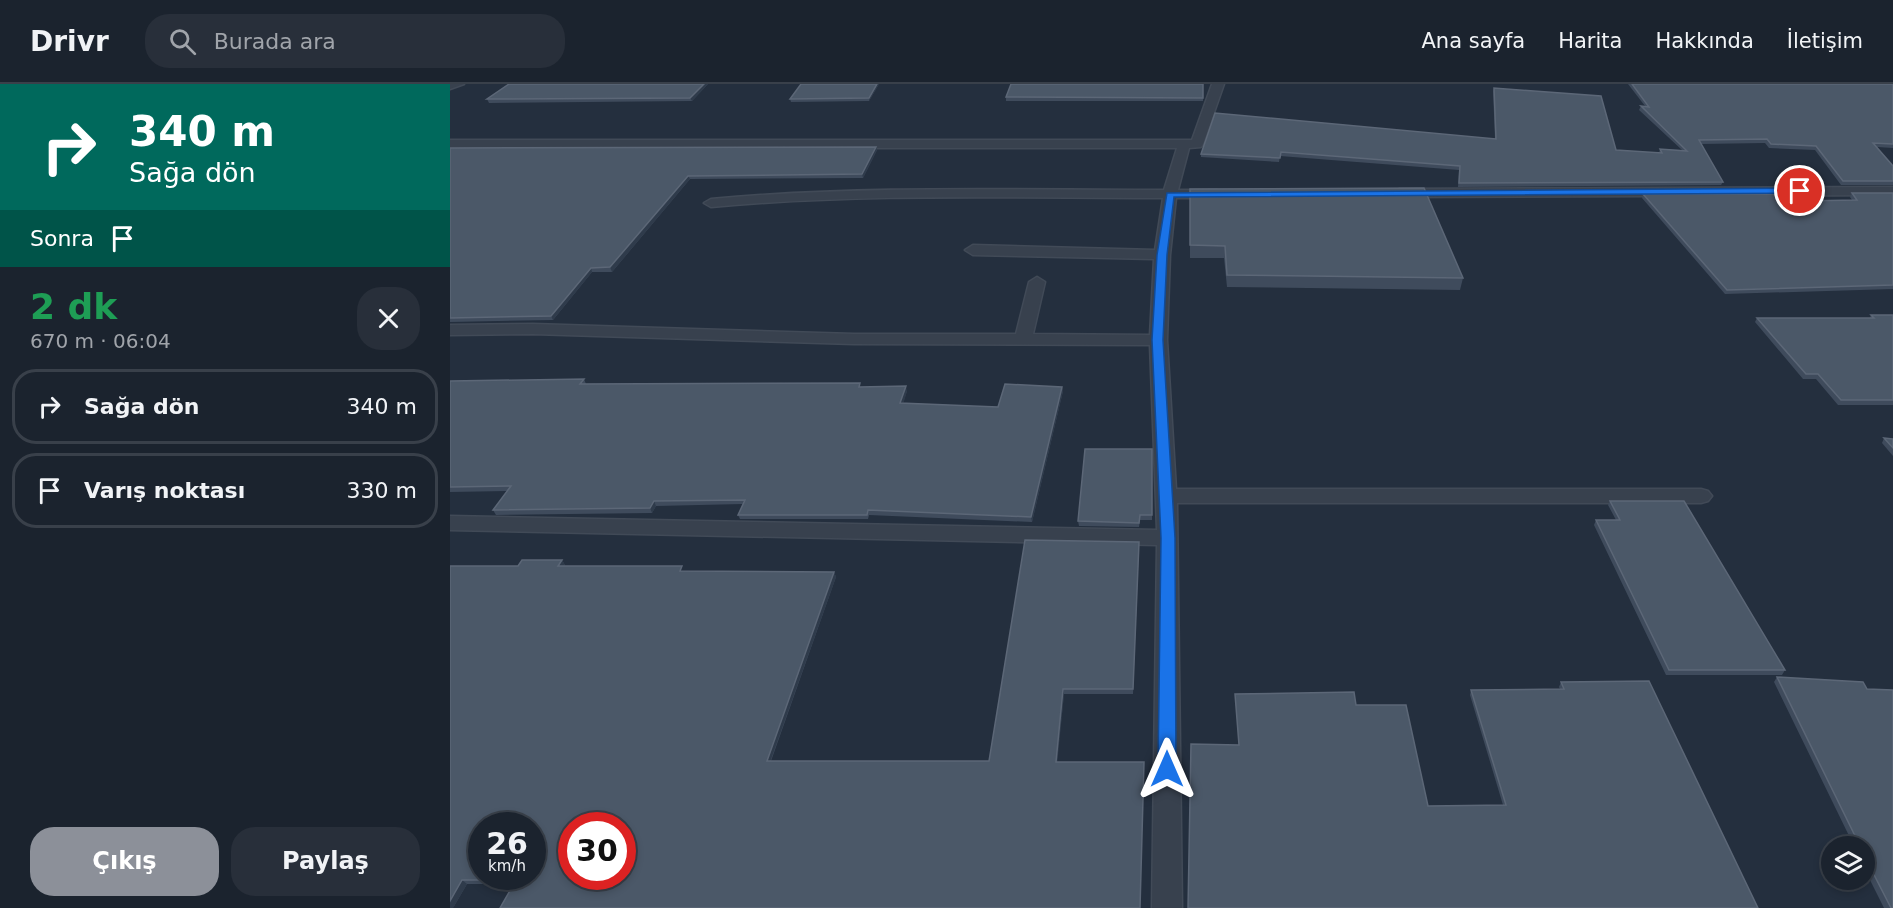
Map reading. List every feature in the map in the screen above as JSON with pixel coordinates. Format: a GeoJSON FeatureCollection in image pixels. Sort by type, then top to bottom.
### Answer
{"type":"FeatureCollection","features":[{"type":"Feature","properties":{"kind":"street"},"geometry":{"type":"LineString","coordinates":[[450,86],[458,84]]}},
{"type":"Feature","properties":{"kind":"street"},"geometry":{"type":"LineString","coordinates":[[450,144],[1197,144],[1218,84]]}},
{"type":"Feature","properties":{"kind":"street"},"geometry":{"type":"LineString","coordinates":[[1167,908],[1168,538],[1158,340],[1162,255],[1170,194],[1184,144]]}},
{"type":"Feature","properties":{"kind":"street"},"geometry":{"type":"LineString","coordinates":[[1384,193],[1893,190]]}},
{"type":"Feature","properties":{"kind":"street"},"geometry":{"type":"LineString","coordinates":[[711,203],[759,198],[945,192],[1230,194]]}},
{"type":"Feature","properties":{"kind":"street"},"geometry":{"type":"LineString","coordinates":[[973,250],[1162,255]]}},
{"type":"Feature","properties":{"kind":"street"},"geometry":{"type":"LineString","coordinates":[[1023,339],[1037,282]]}},
{"type":"Feature","properties":{"kind":"street"},"geometry":{"type":"LineString","coordinates":[[450,330],[533,328],[854,339],[1158,340]]}},
{"type":"Feature","properties":{"kind":"street"},"geometry":{"type":"LineString","coordinates":[[1166,496],[1701,496]]}},
{"type":"Feature","properties":{"kind":"street"},"geometry":{"type":"LineString","coordinates":[[450,523],[1168,538]]}},
{"type":"Feature","properties":{"kind":"building"},"geometry":{"type":"Polygon","coordinates":[[[509,84],[704,84],[690,98],[487,99],[509,84]]]}},
{"type":"Feature","properties":{"kind":"building"},"geometry":{"type":"Polygon","coordinates":[[[801,84],[877,84],[869,98],[790,99],[801,84]]]}},
{"type":"Feature","properties":{"kind":"building"},"geometry":{"type":"Polygon","coordinates":[[[1011,84],[1203,84],[1203,98],[1006,97],[1011,84]]]}},
{"type":"Feature","properties":{"kind":"building"},"geometry":{"type":"Polygon","coordinates":[[[1632,84],[1893,84],[1893,144],[1873,143],[1893,166],[1893,181],[1843,181],[1816,146],[1771,144],[1767,139],[1699,140],[1723,182],[1459,183],[1460,166],[1281,152],[1280,158],[1201,154],[1215,113],[1496,139],[1494,88],[1601,96],[1616,150],[1662,153],[1660,149],[1687,151],[1641,106],[1649,107],[1632,84]]]}},
{"type":"Feature","properties":{"kind":"building"},"geometry":{"type":"Polygon","coordinates":[[[876,147],[862,174],[688,176],[610,267],[591,268],[551,316],[450,318],[450,148],[876,147]]]}},
{"type":"Feature","properties":{"kind":"building"},"geometry":{"type":"Polygon","coordinates":[[[1424,188],[1463,278],[1227,275],[1225,246],[1190,245],[1190,189],[1424,188]]]}},
{"type":"Feature","properties":{"kind":"building"},"geometry":{"type":"Polygon","coordinates":[[[1852,193],[1893,193],[1893,285],[1727,290],[1643,194],[1792,194],[1800,201],[1857,200],[1852,193]]]}},
{"type":"Feature","properties":{"kind":"building"},"geometry":{"type":"Polygon","coordinates":[[[1871,315],[1893,315],[1893,400],[1841,400],[1818,374],[1806,374],[1757,318],[1874,318],[1871,315]]]}},
{"type":"Feature","properties":{"kind":"building"},"geometry":{"type":"Polygon","coordinates":[[[584,379],[580,384],[860,383],[859,387],[906,386],[900,403],[998,407],[1005,384],[1062,387],[1031,517],[868,510],[867,515],[738,515],[745,500],[654,501],[650,508],[493,510],[511,486],[450,487],[450,381],[584,379]]]}},
{"type":"Feature","properties":{"kind":"building"},"geometry":{"type":"Polygon","coordinates":[[[1884,438],[1893,439],[1893,448],[1884,438]]]}},
{"type":"Feature","properties":{"kind":"building"},"geometry":{"type":"Polygon","coordinates":[[[1085,449],[1152,449],[1152,515],[1140,515],[1139,523],[1078,521],[1085,449]]]}},
{"type":"Feature","properties":{"kind":"building"},"geometry":{"type":"Polygon","coordinates":[[[1610,501],[1684,501],[1785,670],[1669,670],[1596,520],[1620,520],[1610,501]]]}},
{"type":"Feature","properties":{"kind":"building"},"geometry":{"type":"Polygon","coordinates":[[[1025,540],[1139,542],[1133,689],[1063,689],[1056,762],[1144,762],[1140,908],[500,908],[510,890],[546,890],[546,812],[468,812],[468,880],[462,880],[450,901],[450,566],[518,566],[522,560],[562,560],[558,566],[682,566],[680,571],[834,572],[767,761],[989,761],[1025,540]]]}},
{"type":"Feature","properties":{"kind":"building"},"geometry":{"type":"Polygon","coordinates":[[[1777,677],[1863,682],[1867,689],[1893,690],[1893,908],[1875,877],[1875,836],[1855,836],[1777,677]]]}},
{"type":"Feature","properties":{"kind":"building"},"geometry":{"type":"Polygon","coordinates":[[[1649,681],[1758,908],[1188,908],[1191,744],[1239,745],[1235,694],[1354,692],[1356,705],[1406,705],[1428,806],[1506,805],[1471,690],[1564,689],[1561,682],[1649,681]]]}},
{"type":"Feature","properties":{"kind":"route"},"geometry":{"type":"LineString","coordinates":[[1167,769],[1168,538],[1158,340],[1162,255],[1170,194],[1800,191]]}}]}
